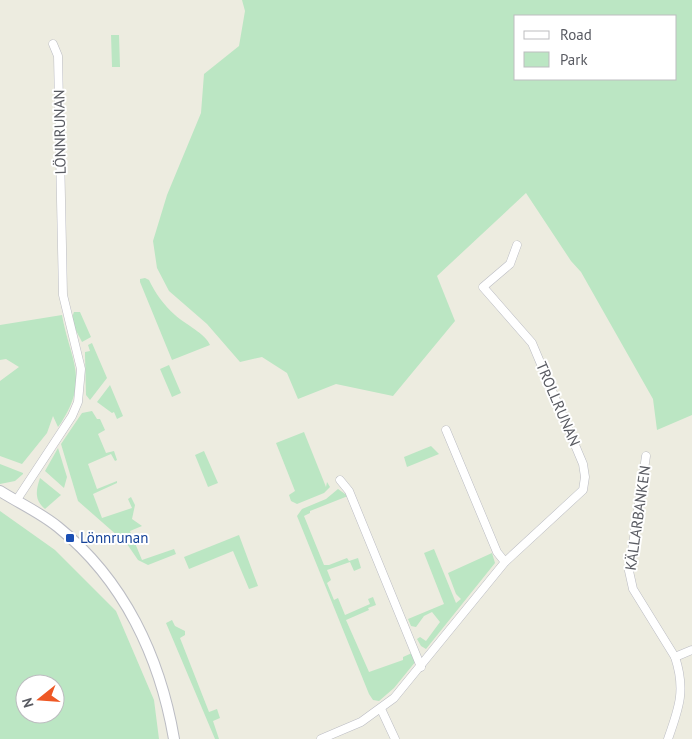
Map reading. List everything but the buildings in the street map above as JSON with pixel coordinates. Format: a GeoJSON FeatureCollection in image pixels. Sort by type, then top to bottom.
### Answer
{"type":"FeatureCollection","features":[{"type":"Feature","properties":{"kind":"street","name":"LÖNNRUNAN"},"geometry":{"type":"LineString","coordinates":[[16,501],[72,416],[78,402],[80,387],[81,369],[62,296],[58,65],[53,44]]}},
{"type":"Feature","properties":{"kind":"street","name":"TROLLRUNAN"},"geometry":{"type":"LineString","coordinates":[[321,739],[362,722],[381,709],[421,667],[505,562],[583,490],[586,477],[583,464],[532,343],[483,287],[510,264],[517,245]]}},
{"type":"Feature","properties":{"kind":"street"},"geometry":{"type":"LineString","coordinates":[[446,430],[496,552],[505,562]]}},
{"type":"Feature","properties":{"kind":"street","name":"KÄLLARBANKEN"},"geometry":{"type":"LineString","coordinates":[[646,456],[634,534],[630,581],[636,594],[676,657]]}},
{"type":"Feature","properties":{"kind":"street"},"geometry":{"type":"LineString","coordinates":[[340,480],[349,491],[421,667]]}},
{"type":"Feature","properties":{"kind":"street"},"geometry":{"type":"LineString","coordinates":[[0,491],[58,527],[80,546],[121,596],[139,627],[156,667],[166,699],[174,739]]}},
{"type":"Feature","properties":{"kind":"street"},"geometry":{"type":"LineString","coordinates":[[668,739],[682,693],[676,657],[692,650]]}},
{"type":"Feature","properties":{"kind":"street"},"geometry":{"type":"LineString","coordinates":[[381,709],[395,739]]}},
{"type":"Feature","properties":{"kind":"green space"},"geometry":{"type":"Polygon","coordinates":[[[242,0],[692,0],[692,415],[657,430],[653,399],[581,272],[571,261],[526,193],[437,276],[455,321],[393,396],[336,384],[298,399],[287,373],[262,357],[240,362],[207,324],[169,291],[157,268],[153,241],[167,195],[201,113],[204,74],[239,46],[245,11],[242,0]]]}},
{"type":"Feature","properties":{"kind":"green space"},"geometry":{"type":"Polygon","coordinates":[[[111,35],[119,35],[120,67],[112,67],[111,35]]]}},
{"type":"Feature","properties":{"kind":"green space"},"geometry":{"type":"Polygon","coordinates":[[[145,278],[149,280],[157,294],[171,311],[200,333],[210,345],[172,360],[140,282],[140,279],[145,278]]]}},
{"type":"Feature","properties":{"kind":"green space"},"geometry":{"type":"Polygon","coordinates":[[[74,312],[80,312],[91,337],[82,342],[73,324],[74,312]]]}},
{"type":"Feature","properties":{"kind":"green space"},"geometry":{"type":"Polygon","coordinates":[[[62,315],[75,369],[75,394],[70,408],[58,427],[53,416],[47,433],[22,464],[0,456],[0,381],[19,367],[6,359],[0,360],[0,325],[62,315]]]}},
{"type":"Feature","properties":{"kind":"green space"},"geometry":{"type":"Polygon","coordinates":[[[92,343],[107,378],[90,400],[86,395],[85,352],[90,351],[88,345],[92,343]]]}},
{"type":"Feature","properties":{"kind":"green space"},"geometry":{"type":"Polygon","coordinates":[[[169,365],[181,393],[172,397],[160,369],[169,365]]]}},
{"type":"Feature","properties":{"kind":"green space"},"geometry":{"type":"Polygon","coordinates":[[[110,385],[123,416],[117,419],[114,412],[112,413],[97,402],[110,385]]]}},
{"type":"Feature","properties":{"kind":"green space"},"geometry":{"type":"Polygon","coordinates":[[[92,411],[97,419],[100,419],[105,430],[98,434],[106,453],[114,451],[117,460],[115,461],[111,454],[88,464],[97,489],[117,481],[117,483],[93,494],[102,518],[132,508],[128,499],[131,497],[135,505],[132,519],[142,526],[130,531],[142,560],[174,549],[176,554],[148,565],[138,560],[127,544],[78,501],[61,444],[82,413],[92,411]]]}},
{"type":"Feature","properties":{"kind":"green space"},"geometry":{"type":"Polygon","coordinates":[[[304,432],[326,487],[327,482],[330,487],[324,493],[297,504],[291,501],[289,495],[295,491],[276,443],[304,432]]]}},
{"type":"Feature","properties":{"kind":"green space"},"geometry":{"type":"Polygon","coordinates":[[[431,446],[439,454],[407,467],[404,457],[431,446]]]}},
{"type":"Feature","properties":{"kind":"green space"},"geometry":{"type":"Polygon","coordinates":[[[58,448],[67,477],[64,488],[45,471],[58,448]]]}},
{"type":"Feature","properties":{"kind":"green space"},"geometry":{"type":"Polygon","coordinates":[[[204,451],[218,483],[208,487],[195,455],[204,451]]]}},
{"type":"Feature","properties":{"kind":"green space"},"geometry":{"type":"Polygon","coordinates":[[[0,464],[23,474],[15,481],[0,484],[0,464]]]}},
{"type":"Feature","properties":{"kind":"green space"},"geometry":{"type":"Polygon","coordinates":[[[40,478],[61,495],[45,509],[41,506],[37,495],[40,478]]]}},
{"type":"Feature","properties":{"kind":"green space"},"geometry":{"type":"Polygon","coordinates":[[[338,489],[348,496],[310,511],[310,513],[304,516],[324,565],[347,558],[349,561],[358,558],[361,568],[354,571],[350,562],[327,570],[331,580],[327,583],[334,600],[338,598],[345,615],[370,604],[368,599],[373,597],[376,605],[346,620],[369,672],[403,660],[403,657],[412,653],[416,661],[394,688],[379,701],[373,700],[369,694],[297,516],[302,509],[326,499],[338,489]]]}},
{"type":"Feature","properties":{"kind":"green space"},"geometry":{"type":"Polygon","coordinates":[[[0,511],[55,550],[116,611],[154,700],[159,739],[0,739],[0,511]]]}},
{"type":"Feature","properties":{"kind":"green space"},"geometry":{"type":"Polygon","coordinates":[[[239,535],[258,586],[249,589],[233,551],[189,569],[184,557],[239,535]]]}},
{"type":"Feature","properties":{"kind":"green space"},"geometry":{"type":"Polygon","coordinates":[[[434,549],[456,603],[461,599],[456,594],[448,573],[492,553],[495,563],[426,649],[421,646],[417,639],[420,637],[426,641],[440,622],[432,612],[424,616],[416,627],[411,626],[408,619],[444,604],[424,553],[434,549]]]}},
{"type":"Feature","properties":{"kind":"green space"},"geometry":{"type":"Polygon","coordinates":[[[172,620],[175,626],[185,631],[185,635],[180,638],[209,712],[217,709],[220,718],[213,721],[219,739],[215,739],[166,623],[172,620]]]}},
{"type":"Feature","properties":{"kind":"place","name":"Lönnrunan"},"geometry":{"type":"Point","coordinates":[70,538]}}]}
